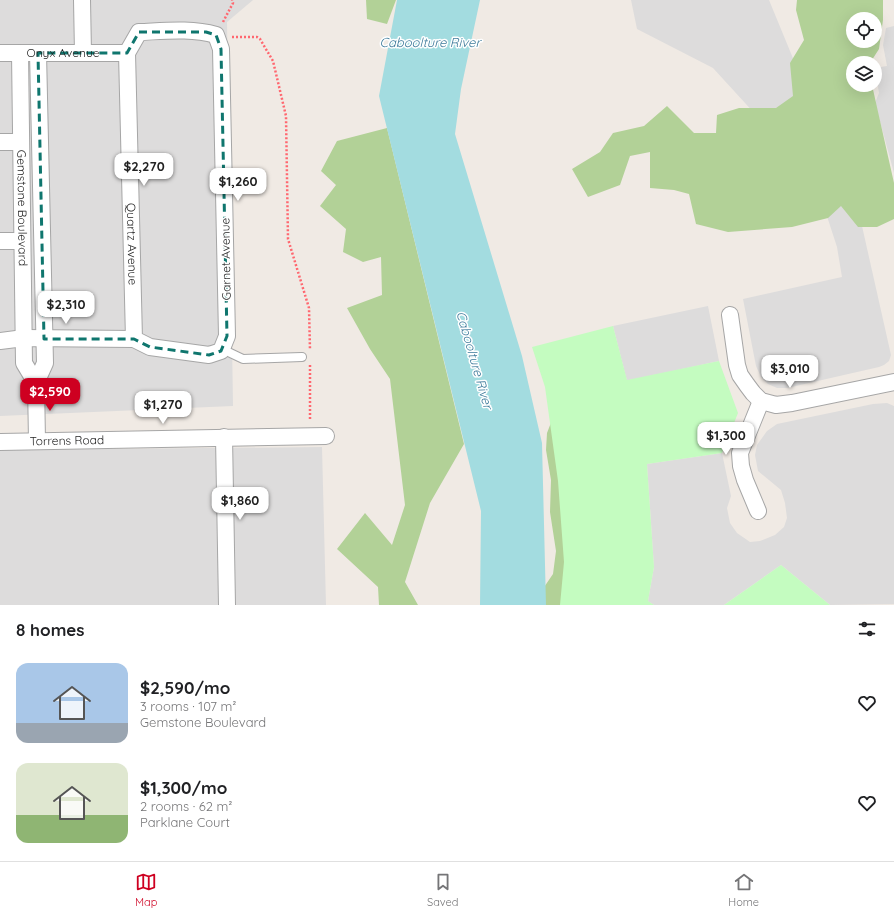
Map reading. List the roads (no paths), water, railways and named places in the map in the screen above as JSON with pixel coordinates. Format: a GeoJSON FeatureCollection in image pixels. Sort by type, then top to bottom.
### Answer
{"type":"FeatureCollection","features":[{"type":"Feature","properties":{"kind":"street"},"geometry":{"type":"LineString","coordinates":[[82,0],[83,53]]}},
{"type":"Feature","properties":{"kind":"street","name":"Garnet Avenue"},"geometry":{"type":"LineString","coordinates":[[127,53],[139,32],[180,30],[206,32],[216,35],[221,49],[227,336],[222,349]]}},
{"type":"Feature","properties":{"kind":"street","name":"Onyx Avenue"},"geometry":{"type":"LineString","coordinates":[[0,53],[127,53]]}},
{"type":"Feature","properties":{"kind":"street","name":"Gemstone Boulevard"},"geometry":{"type":"LineString","coordinates":[[20,53],[24,364],[36,383]]}},
{"type":"Feature","properties":{"kind":"street","name":"Quartz Avenue"},"geometry":{"type":"LineString","coordinates":[[127,53],[134,339]]}},
{"type":"Feature","properties":{"kind":"street","name":"Gemstone Boulevard"},"geometry":{"type":"LineString","coordinates":[[37,441],[36,383],[45,363],[38,54]]}},
{"type":"Feature","properties":{"kind":"street"},"geometry":{"type":"LineString","coordinates":[[0,142],[21,142]]}},
{"type":"Feature","properties":{"kind":"street"},"geometry":{"type":"LineString","coordinates":[[0,241],[22,241]]}},
{"type":"Feature","properties":{"kind":"street"},"geometry":{"type":"LineString","coordinates":[[730,316],[737,365],[740,375],[761,401],[776,405],[792,403],[894,382]]}},
{"type":"Feature","properties":{"kind":"street"},"geometry":{"type":"LineString","coordinates":[[0,341],[24,338],[134,339],[150,347],[209,355],[222,349]]}},
{"type":"Feature","properties":{"kind":"street"},"geometry":{"type":"LineString","coordinates":[[758,511],[745,480],[741,466],[740,453],[761,401]]}},
{"type":"Feature","properties":{"kind":"street","name":"Torrens Road"},"geometry":{"type":"LineString","coordinates":[[0,442],[326,436]]}},
{"type":"Feature","properties":{"kind":"street"},"geometry":{"type":"LineString","coordinates":[[224,437],[227,605]]}},
{"type":"Feature","properties":{"kind":"lane"},"geometry":{"type":"LineString","coordinates":[[222,349],[243,359],[306,357]]}},
{"type":"Feature","properties":{"kind":"water","name":"Caboolture River"},"geometry":{"type":"Polygon","coordinates":[[[397,0],[480,0],[461,89],[455,134],[522,356],[542,443],[546,605],[480,605],[481,511],[379,96],[397,0]]]}}]}
